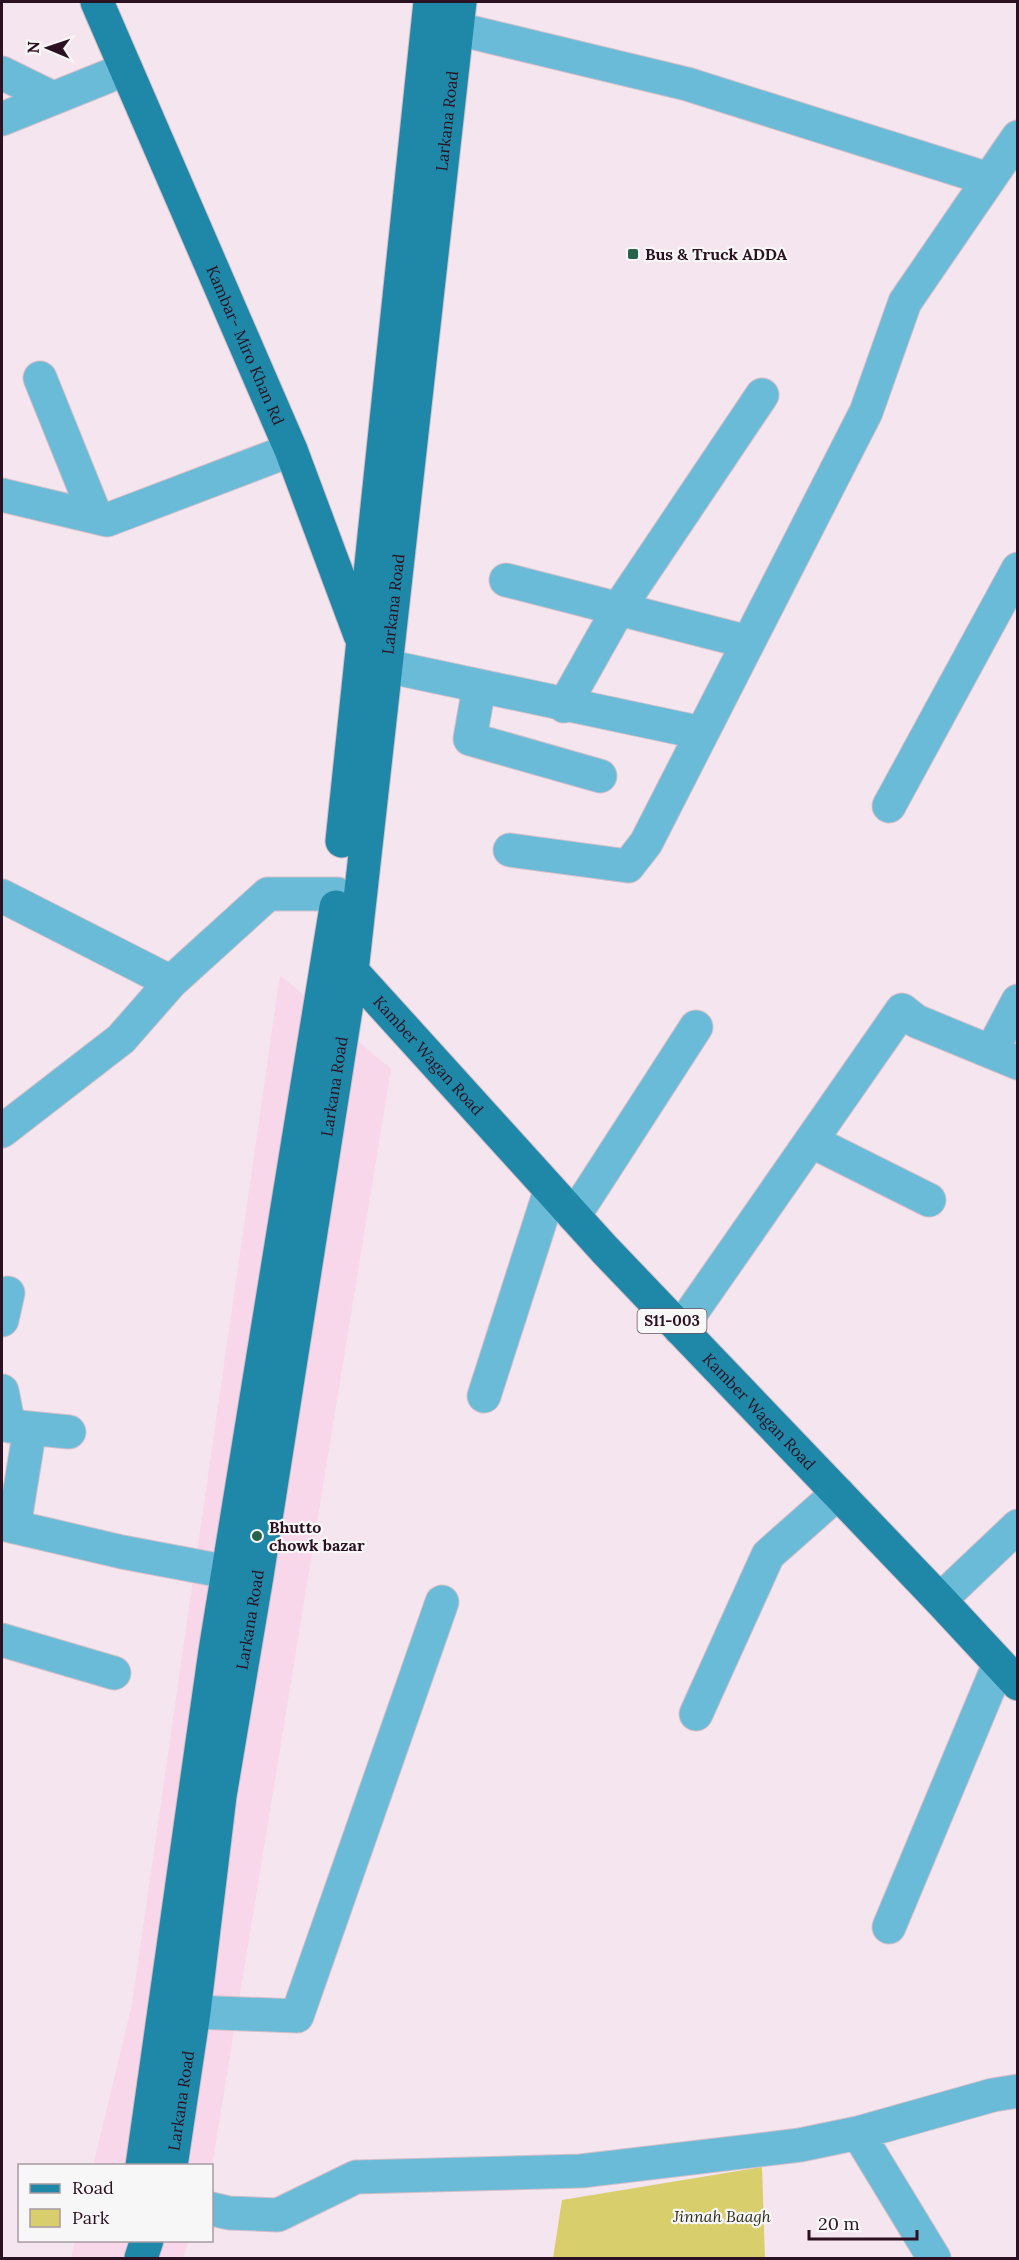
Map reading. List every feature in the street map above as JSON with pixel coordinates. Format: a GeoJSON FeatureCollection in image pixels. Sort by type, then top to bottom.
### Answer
{"type":"FeatureCollection","features":[{"type":"Feature","properties":{"kind":"main road","name":"Kambar- Miro Khan Rd"},"geometry":{"type":"LineString","coordinates":[[97,2],[291,450],[362,640],[384,679]]}},
{"type":"Feature","properties":{"kind":"main road","name":"Larkana Road"},"geometry":{"type":"LineString","coordinates":[[171,2164],[194,2012],[221,1785],[257,1576],[340,964],[384,679],[420,226],[429,2]]}},
{"type":"Feature","properties":{"kind":"main road","name":"Larkana Road"},"geometry":{"type":"LineString","coordinates":[[142,2164],[228,1572],[340,964],[337,894],[362,640],[420,226],[459,15]]}},
{"type":"Feature","properties":{"kind":"main road","name":"Kamber Wagan Road"},"geometry":{"type":"LineString","coordinates":[[340,964],[550,1191],[1008,1674]]}},
{"type":"Feature","properties":{"kind":"main road"},"geometry":{"type":"LineString","coordinates":[[138,2242],[139,2259]]}},
{"type":"Feature","properties":{"kind":"main road"},"geometry":{"type":"LineString","coordinates":[[139,2259],[147,2242]]}},
{"type":"Feature","properties":{"kind":"street"},"geometry":{"type":"LineString","coordinates":[[459,15],[988,179]]}},
{"type":"Feature","properties":{"kind":"street"},"geometry":{"type":"LineString","coordinates":[[2,119],[126,69]]}},
{"type":"Feature","properties":{"kind":"street"},"geometry":{"type":"LineString","coordinates":[[2,73],[53,99]]}},
{"type":"Feature","properties":{"kind":"street"},"geometry":{"type":"LineString","coordinates":[[510,850],[628,866],[646,843],[866,412],[905,302],[1017,137]]}},
{"type":"Feature","properties":{"kind":"street"},"geometry":{"type":"LineString","coordinates":[[40,378],[96,517]]}},
{"type":"Feature","properties":{"kind":"street"},"geometry":{"type":"LineString","coordinates":[[564,706],[619,608],[762,395]]}},
{"type":"Feature","properties":{"kind":"street"},"geometry":{"type":"LineString","coordinates":[[2,495],[107,520],[291,450]]}},
{"type":"Feature","properties":{"kind":"street"},"geometry":{"type":"LineString","coordinates":[[889,806],[1017,569]]}},
{"type":"Feature","properties":{"kind":"street"},"geometry":{"type":"LineString","coordinates":[[506,580],[748,642]]}},
{"type":"Feature","properties":{"kind":"street"},"geometry":{"type":"LineString","coordinates":[[384,679],[479,687],[702,733]]}},
{"type":"Feature","properties":{"kind":"street"},"geometry":{"type":"LineString","coordinates":[[479,687],[470,739],[600,776]]}},
{"type":"Feature","properties":{"kind":"street"},"geometry":{"type":"LineString","coordinates":[[2,1131],[121,1039],[171,982],[268,894],[337,894]]}},
{"type":"Feature","properties":{"kind":"street"},"geometry":{"type":"LineString","coordinates":[[2,896],[171,982]]}},
{"type":"Feature","properties":{"kind":"street"},"geometry":{"type":"LineString","coordinates":[[680,1329],[902,1010],[916,1021],[1004,1058],[1017,1001]]}},
{"type":"Feature","properties":{"kind":"street"},"geometry":{"type":"LineString","coordinates":[[574,1216],[696,1027]]}},
{"type":"Feature","properties":{"kind":"street"},"geometry":{"type":"LineString","coordinates":[[811,1141],[929,1200]]}},
{"type":"Feature","properties":{"kind":"street"},"geometry":{"type":"LineString","coordinates":[[484,1396],[550,1191]]}},
{"type":"Feature","properties":{"kind":"street"},"geometry":{"type":"LineString","coordinates":[[2,1391],[9,1426],[69,1432]]}},
{"type":"Feature","properties":{"kind":"street"},"geometry":{"type":"LineString","coordinates":[[30,1428],[8,1526],[122,1552],[228,1572]]}},
{"type":"Feature","properties":{"kind":"street"},"geometry":{"type":"LineString","coordinates":[[696,1714],[768,1555],[838,1493]]}},
{"type":"Feature","properties":{"kind":"street"},"geometry":{"type":"LineString","coordinates":[[940,1600],[1017,1526]]}},
{"type":"Feature","properties":{"kind":"street"},"geometry":{"type":"LineString","coordinates":[[194,2012],[297,2016],[442,1602]]}},
{"type":"Feature","properties":{"kind":"street"},"geometry":{"type":"LineString","coordinates":[[2,1640],[114,1673]]}},
{"type":"Feature","properties":{"kind":"street"},"geometry":{"type":"LineString","coordinates":[[889,1927],[1008,1674]]}},
{"type":"Feature","properties":{"kind":"street"},"geometry":{"type":"LineString","coordinates":[[213,2209],[228,2213],[278,2215],[356,2177],[581,2171],[800,2145],[858,2133],[993,2095],[1017,2091]]}},
{"type":"Feature","properties":{"kind":"street"},"geometry":{"type":"LineString","coordinates":[[858,2133],[934,2259]]}},
{"type":"Feature","properties":{"kind":"shaded area","name":"Bhutto chowk bazar"},"geometry":{"type":"Polygon","coordinates":[[[280,975],[391,1069],[212,2164],[93,2164],[132,2004],[280,975]]]}},
{"type":"Feature","properties":{"kind":"shaded area"},"geometry":{"type":"Polygon","coordinates":[[[75,2242],[189,2242],[183,2258],[71,2258],[75,2242]]]}},
{"type":"Feature","properties":{"kind":"green space","name":"Jinnah Baagh"},"geometry":{"type":"Polygon","coordinates":[[[762,2167],[765,2258],[553,2258],[562,2200],[762,2167]]]}},
{"type":"Feature","properties":{"kind":"place","name":"Bus & Truck ADDA"},"geometry":{"type":"Point","coordinates":[633,254]}},
{"type":"Feature","properties":{"kind":"place","name":"Bhutto chowk bazar"},"geometry":{"type":"Point","coordinates":[257,1536]}}]}
